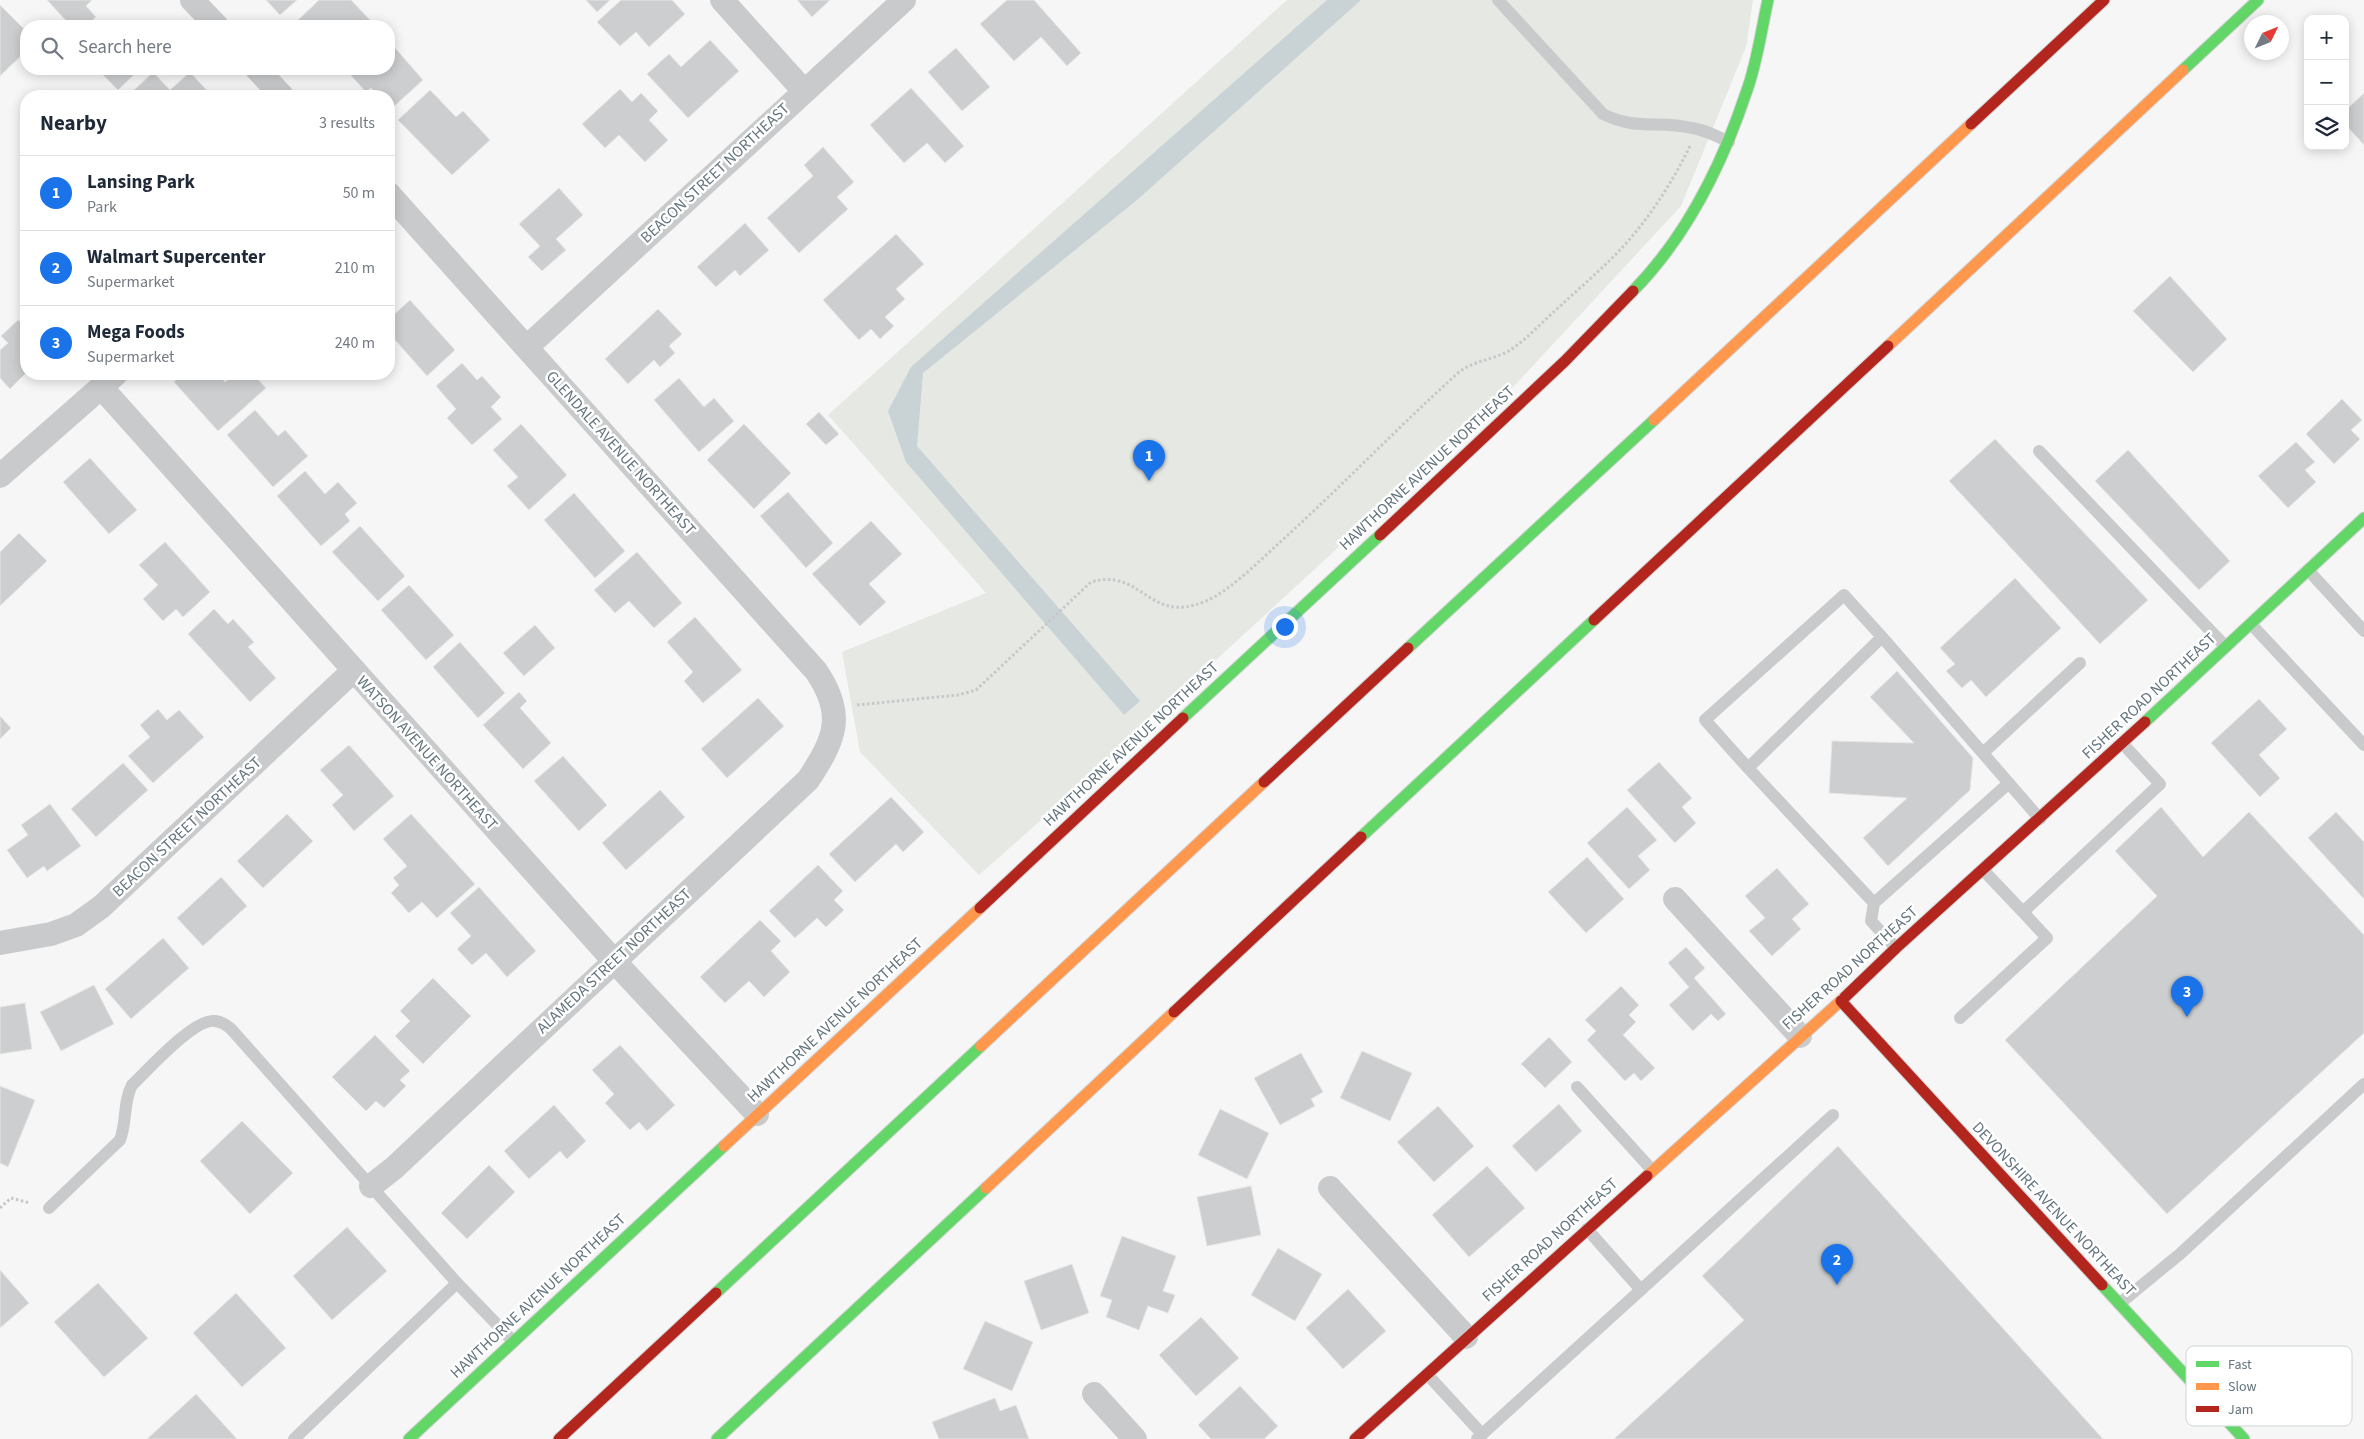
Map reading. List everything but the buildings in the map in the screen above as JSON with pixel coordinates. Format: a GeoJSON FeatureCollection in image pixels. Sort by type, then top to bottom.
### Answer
{"type":"FeatureCollection","features":[{"type":"Feature","properties":{"kind":"main road","name":"HAWTHORNE AVENUE NORTHEAST"},"geometry":{"type":"LineString","coordinates":[[409,1439],[1565,361],[1643,281],[1670,248],[1714,175],[1729,142],[1747,92],[1768,0]]}},
{"type":"Feature","properties":{"kind":"main road"},"geometry":{"type":"LineString","coordinates":[[559,1439],[2104,0]]}},
{"type":"Feature","properties":{"kind":"main road"},"geometry":{"type":"LineString","coordinates":[[717,1439],[2258,0]]}},
{"type":"Feature","properties":{"kind":"main road","name":"FISHER ROAD NORTHEAST"},"geometry":{"type":"LineString","coordinates":[[1355,1439],[1841,1001],[1896,948],[2122,744],[2364,518]]}},
{"type":"Feature","properties":{"kind":"main road","name":"DEVONSHIRE AVENUE NORTHEAST"},"geometry":{"type":"LineString","coordinates":[[1841,1001],[2186,1376]]}},
{"type":"Feature","properties":{"kind":"main road","name":"DEVONSHIRE AVENUE NORTHEAST"},"geometry":{"type":"LineString","coordinates":[[2232,1426],[2244,1439]]}},
{"type":"Feature","properties":{"kind":"street"},"geometry":{"type":"LineString","coordinates":[[192,0],[211,20]]}},
{"type":"Feature","properties":{"kind":"street"},"geometry":{"type":"LineString","coordinates":[[722,0],[804,91]]}},
{"type":"Feature","properties":{"kind":"street","name":"BEACON STREET NORTHEAST"},"geometry":{"type":"LineString","coordinates":[[527,347],[904,0]]}},
{"type":"Feature","properties":{"kind":"street"},"geometry":{"type":"LineString","coordinates":[[262,75],[276,90]]}},
{"type":"Feature","properties":{"kind":"street","name":"GLENDALE AVENUE NORTHEAST"},"geometry":{"type":"LineString","coordinates":[[395,201],[816,670],[825,684],[831,700],[834,722]]}},
{"type":"Feature","properties":{"kind":"street"},"geometry":{"type":"LineString","coordinates":[[0,476],[108,380]]}},
{"type":"Feature","properties":{"kind":"street","name":"WATSON AVENUE NORTHEAST"},"geometry":{"type":"LineString","coordinates":[[108,380],[353,671],[614,960],[757,1114]]}},
{"type":"Feature","properties":{"kind":"street","name":"BEACON STREET NORTHEAST"},"geometry":{"type":"LineString","coordinates":[[0,943],[51,934],[76,926],[101,907],[353,671]]}},
{"type":"Feature","properties":{"kind":"street","name":"ALAMEDA STREET NORTHEAST"},"geometry":{"type":"LineString","coordinates":[[371,1186],[394,1168],[808,780],[825,754],[833,737],[834,722]]}},
{"type":"Feature","properties":{"kind":"street"},"geometry":{"type":"LineString","coordinates":[[1675,898],[1800,1036]]}},
{"type":"Feature","properties":{"kind":"street"},"geometry":{"type":"LineString","coordinates":[[1330,1188],[1466,1337]]}},
{"type":"Feature","properties":{"kind":"street"},"geometry":{"type":"LineString","coordinates":[[1094,1394],[1135,1439]]}},
{"type":"Feature","properties":{"kind":"lane"},"geometry":{"type":"LineString","coordinates":[[1498,0],[1604,114],[1618,122],[1643,126],[1690,127],[1729,142]]}},
{"type":"Feature","properties":{"kind":"lane"},"geometry":{"type":"LineString","coordinates":[[2039,451],[2226,647]]}},
{"type":"Feature","properties":{"kind":"lane"},"geometry":{"type":"LineString","coordinates":[[2308,570],[2364,631]]}},
{"type":"Feature","properties":{"kind":"lane"},"geometry":{"type":"LineString","coordinates":[[1874,904],[1705,720],[1844,595],[2040,819]]}},
{"type":"Feature","properties":{"kind":"lane"},"geometry":{"type":"LineString","coordinates":[[2251,624],[2364,745]]}},
{"type":"Feature","properties":{"kind":"lane"},"geometry":{"type":"LineString","coordinates":[[1748,768],[1882,638]]}},
{"type":"Feature","properties":{"kind":"lane"},"geometry":{"type":"LineString","coordinates":[[1983,753],[2080,663]]}},
{"type":"Feature","properties":{"kind":"lane"},"geometry":{"type":"LineString","coordinates":[[2023,912],[2160,784],[2122,744]]}},
{"type":"Feature","properties":{"kind":"lane"},"geometry":{"type":"LineString","coordinates":[[1896,948],[1871,921],[1874,904],[2009,783]]}},
{"type":"Feature","properties":{"kind":"lane"},"geometry":{"type":"LineString","coordinates":[[1960,1018],[2047,938],[1984,870]]}},
{"type":"Feature","properties":{"kind":"lane"},"geometry":{"type":"LineString","coordinates":[[49,1208],[120,1140],[123,1132],[128,1093],[132,1085],[189,1032],[203,1023],[215,1021],[232,1030],[457,1283],[513,1341]]}},
{"type":"Feature","properties":{"kind":"lane"},"geometry":{"type":"LineString","coordinates":[[2119,1304],[2180,1254],[2364,1084]]}},
{"type":"Feature","properties":{"kind":"lane"},"geometry":{"type":"LineString","coordinates":[[1577,1088],[1652,1170]]}},
{"type":"Feature","properties":{"kind":"lane"},"geometry":{"type":"LineString","coordinates":[[1426,1374],[1480,1436],[1833,1115]]}},
{"type":"Feature","properties":{"kind":"lane"},"geometry":{"type":"LineString","coordinates":[[1587,1229],[1641,1290]]}},
{"type":"Feature","properties":{"kind":"lane"},"geometry":{"type":"LineString","coordinates":[[294,1439],[457,1283]]}},
{"type":"Feature","properties":{"kind":"path"},"geometry":{"type":"LineString","coordinates":[[854,705],[958,695],[976,690],[1080,590],[1091,582],[1115,579],[1133,585],[1154,602],[1174,608],[1193,606],[1208,600],[1226,588],[1312,513],[1460,372],[1512,349],[1604,267],[1628,241],[1651,211],[1674,174],[1698,129]]}},
{"type":"Feature","properties":{"kind":"path"},"geometry":{"type":"LineString","coordinates":[[0,1208],[11,1198],[49,1208]]}},
{"type":"Feature","properties":{"kind":"shaded area"},"geometry":{"type":"Polygon","coordinates":[[[1287,0],[1753,0],[1746,47],[1681,206],[1517,383],[1066,798],[979,875],[860,752],[842,652],[986,593],[828,415],[1287,0]]]}},
{"type":"Feature","properties":{"kind":"shaded area"},"geometry":{"type":"Polygon","coordinates":[[[1327,0],[1361,0],[1137,200],[923,373],[917,446],[1140,701],[1124,715],[906,462],[888,411],[911,367],[1327,0]]]}},
{"type":"Feature","properties":{"kind":"traffic: fast"},"geometry":{"type":"LineString","coordinates":[[1633,291],[1652,270],[1686,224],[1714,173],[1726,147],[1750,82],[1768,0]]}},
{"type":"Feature","properties":{"kind":"traffic: fast"},"geometry":{"type":"LineString","coordinates":[[2183,70],[2258,0]]}},
{"type":"Feature","properties":{"kind":"traffic: fast"},"geometry":{"type":"LineString","coordinates":[[1408,648],[1654,420]]}},
{"type":"Feature","properties":{"kind":"traffic: fast"},"geometry":{"type":"LineString","coordinates":[[2145,722],[2364,518]]}},
{"type":"Feature","properties":{"kind":"traffic: fast"},"geometry":{"type":"LineString","coordinates":[[1183,718],[1380,535]]}},
{"type":"Feature","properties":{"kind":"traffic: fast"},"geometry":{"type":"LineString","coordinates":[[1361,837],[1594,620]]}},
{"type":"Feature","properties":{"kind":"traffic: fast"},"geometry":{"type":"LineString","coordinates":[[716,1293],[981,1046]]}},
{"type":"Feature","properties":{"kind":"traffic: fast"},"geometry":{"type":"LineString","coordinates":[[409,1439],[724,1146]]}},
{"type":"Feature","properties":{"kind":"traffic: fast"},"geometry":{"type":"LineString","coordinates":[[717,1439],[986,1188]]}},
{"type":"Feature","properties":{"kind":"traffic: fast"},"geometry":{"type":"LineString","coordinates":[[2102,1285],[2186,1376]]}},
{"type":"Feature","properties":{"kind":"traffic: fast"},"geometry":{"type":"LineString","coordinates":[[2232,1426],[2244,1439]]}},
{"type":"Feature","properties":{"kind":"traffic: slow"},"geometry":{"type":"LineString","coordinates":[[1888,346],[2183,70]]}},
{"type":"Feature","properties":{"kind":"traffic: slow"},"geometry":{"type":"LineString","coordinates":[[1654,420],[1971,124]]}},
{"type":"Feature","properties":{"kind":"traffic: slow"},"geometry":{"type":"LineString","coordinates":[[981,1046],[1264,782]]}},
{"type":"Feature","properties":{"kind":"traffic: slow"},"geometry":{"type":"LineString","coordinates":[[724,1146],[980,908]]}},
{"type":"Feature","properties":{"kind":"traffic: slow"},"geometry":{"type":"LineString","coordinates":[[1647,1176],[1845,997]]}},
{"type":"Feature","properties":{"kind":"traffic: slow"},"geometry":{"type":"LineString","coordinates":[[986,1188],[1174,1012]]}},
{"type":"Feature","properties":{"kind":"traffic: jam"},"geometry":{"type":"LineString","coordinates":[[1971,124],[2104,0]]}},
{"type":"Feature","properties":{"kind":"traffic: jam"},"geometry":{"type":"LineString","coordinates":[[1380,535],[1565,361],[1633,291]]}},
{"type":"Feature","properties":{"kind":"traffic: jam"},"geometry":{"type":"LineString","coordinates":[[1594,620],[1888,346]]}},
{"type":"Feature","properties":{"kind":"traffic: jam"},"geometry":{"type":"LineString","coordinates":[[1264,782],[1408,648]]}},
{"type":"Feature","properties":{"kind":"traffic: jam"},"geometry":{"type":"LineString","coordinates":[[980,908],[1183,718]]}},
{"type":"Feature","properties":{"kind":"traffic: jam"},"geometry":{"type":"LineString","coordinates":[[1845,997],[1896,948],[2145,722]]}},
{"type":"Feature","properties":{"kind":"traffic: jam"},"geometry":{"type":"LineString","coordinates":[[1174,1012],[1361,837]]}},
{"type":"Feature","properties":{"kind":"traffic: jam"},"geometry":{"type":"LineString","coordinates":[[1841,1001],[2102,1285]]}},
{"type":"Feature","properties":{"kind":"traffic: jam"},"geometry":{"type":"LineString","coordinates":[[1355,1439],[1647,1176]]}},
{"type":"Feature","properties":{"kind":"traffic: jam"},"geometry":{"type":"LineString","coordinates":[[559,1439],[716,1293]]}},
{"type":"Feature","properties":{"kind":"place","name":"Lansing Park"},"geometry":{"type":"Point","coordinates":[1149,481]}},
{"type":"Feature","properties":{"kind":"place","name":"Mega Foods"},"geometry":{"type":"Point","coordinates":[2187,1017]}},
{"type":"Feature","properties":{"kind":"place","name":"Walmart Supercenter"},"geometry":{"type":"Point","coordinates":[1837,1285]}}]}
